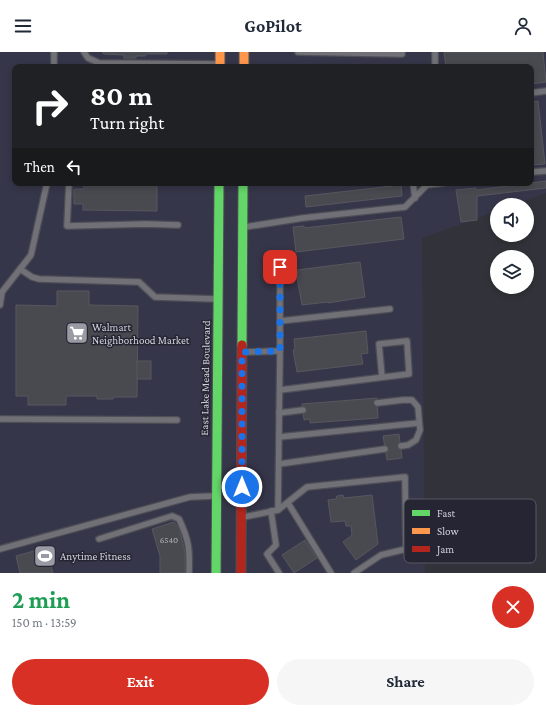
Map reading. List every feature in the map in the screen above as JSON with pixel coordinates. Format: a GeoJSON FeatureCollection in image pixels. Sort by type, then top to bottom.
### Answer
{"type":"FeatureCollection","features":[{"type":"Feature","properties":{"kind":"main road"},"geometry":{"type":"LineString","coordinates":[[220,52],[220,64]]}},
{"type":"Feature","properties":{"kind":"main road"},"geometry":{"type":"LineString","coordinates":[[244,52],[244,64]]}},
{"type":"Feature","properties":{"kind":"main road","name":"East Lake Mead Boulevard"},"geometry":{"type":"LineString","coordinates":[[216,573],[219,186]]}},
{"type":"Feature","properties":{"kind":"main road"},"geometry":{"type":"LineString","coordinates":[[241,573],[243,186]]}},
{"type":"Feature","properties":{"kind":"main road"},"geometry":{"type":"LineString","coordinates":[[234,210],[234,215],[243,227]]}},
{"type":"Feature","properties":{"kind":"main road"},"geometry":{"type":"LineString","coordinates":[[218,299],[228,308]]}},
{"type":"Feature","properties":{"kind":"main road"},"geometry":{"type":"LineString","coordinates":[[232,342],[234,346],[242,352]]}},
{"type":"Feature","properties":{"kind":"lane"},"geometry":{"type":"LineString","coordinates":[[54,52],[54,64]]}},
{"type":"Feature","properties":{"kind":"lane"},"geometry":{"type":"LineString","coordinates":[[84,52],[88,58],[99,63],[139,64]]}},
{"type":"Feature","properties":{"kind":"lane"},"geometry":{"type":"LineString","coordinates":[[298,52],[402,54],[402,52]]}},
{"type":"Feature","properties":{"kind":"lane"},"geometry":{"type":"LineString","coordinates":[[435,52],[435,64]]}},
{"type":"Feature","properties":{"kind":"lane"},"geometry":{"type":"LineString","coordinates":[[534,93],[546,91]]}},
{"type":"Feature","properties":{"kind":"lane"},"geometry":{"type":"LineString","coordinates":[[534,172],[546,171]]}},
{"type":"Feature","properties":{"kind":"lane"},"geometry":{"type":"LineString","coordinates":[[0,306],[2,292],[31,255],[46,186]]}},
{"type":"Feature","properties":{"kind":"lane"},"geometry":{"type":"LineString","coordinates":[[69,186],[67,226],[178,224]]}},
{"type":"Feature","properties":{"kind":"lane"},"geometry":{"type":"LineString","coordinates":[[413,186],[415,198]]}},
{"type":"Feature","properties":{"kind":"lane"},"geometry":{"type":"LineString","coordinates":[[243,227],[303,218],[405,206],[426,186]]}},
{"type":"Feature","properties":{"kind":"lane"},"geometry":{"type":"LineString","coordinates":[[278,510],[280,267]]}},
{"type":"Feature","properties":{"kind":"lane"},"geometry":{"type":"LineString","coordinates":[[20,269],[32,277],[40,279],[139,282],[156,297],[218,299]]}},
{"type":"Feature","properties":{"kind":"lane"},"geometry":{"type":"LineString","coordinates":[[280,322],[390,310]]}},
{"type":"Feature","properties":{"kind":"lane"},"geometry":{"type":"LineString","coordinates":[[280,390],[408,374],[407,341],[379,344],[382,377]]}},
{"type":"Feature","properties":{"kind":"lane"},"geometry":{"type":"LineString","coordinates":[[242,352],[280,351]]}},
{"type":"Feature","properties":{"kind":"lane"},"geometry":{"type":"LineString","coordinates":[[377,403],[412,400],[418,407],[420,430],[416,440],[408,445],[401,446]]}},
{"type":"Feature","properties":{"kind":"lane"},"geometry":{"type":"LineString","coordinates":[[279,413],[303,410]]}},
{"type":"Feature","properties":{"kind":"lane"},"geometry":{"type":"LineString","coordinates":[[0,419],[177,420]]}},
{"type":"Feature","properties":{"kind":"lane"},"geometry":{"type":"LineString","coordinates":[[279,438],[419,423]]}},
{"type":"Feature","properties":{"kind":"lane"},"geometry":{"type":"LineString","coordinates":[[279,464],[385,449]]}},
{"type":"Feature","properties":{"kind":"lane"},"geometry":{"type":"LineString","coordinates":[[242,517],[278,510],[307,487],[405,477],[405,499]]}},
{"type":"Feature","properties":{"kind":"lane"},"geometry":{"type":"LineString","coordinates":[[0,550],[190,497],[216,496]]}},
{"type":"Feature","properties":{"kind":"lane"},"geometry":{"type":"LineString","coordinates":[[288,503],[330,573]]}},
{"type":"Feature","properties":{"kind":"lane"},"geometry":{"type":"LineString","coordinates":[[271,512],[276,545],[267,554],[279,573]]}},
{"type":"Feature","properties":{"kind":"lane"},"geometry":{"type":"LineString","coordinates":[[100,539],[172,516],[179,519],[186,534],[189,554],[189,573]]}},
{"type":"Feature","properties":{"kind":"lane"},"geometry":{"type":"LineString","coordinates":[[354,573],[381,555],[404,549]]}},
{"type":"Feature","properties":{"kind":"shaded area"},"geometry":{"type":"Polygon","coordinates":[[[0,52],[546,52],[546,193],[533,198],[490,198],[490,214],[422,238],[424,499],[404,499],[404,563],[425,563],[425,573],[0,573],[0,52]]]}},
{"type":"Feature","properties":{"kind":"building"},"geometry":{"type":"Polygon","coordinates":[[[102,52],[167,52],[167,54],[146,54],[145,56],[136,56],[136,58],[124,58],[124,55],[104,54],[102,52]]]}},
{"type":"Feature","properties":{"kind":"building"},"geometry":{"type":"Polygon","coordinates":[[[444,52],[543,52],[546,82],[534,84],[534,64],[446,64],[444,52]]]}},
{"type":"Feature","properties":{"kind":"building"},"geometry":{"type":"Polygon","coordinates":[[[538,101],[545,164],[534,165],[534,102],[538,101]]]}},
{"type":"Feature","properties":{"kind":"building"},"geometry":{"type":"Polygon","coordinates":[[[546,181],[546,188],[477,196],[477,220],[461,222],[456,190],[476,188],[476,190],[507,186],[534,186],[534,183],[546,181]]]}},
{"type":"Feature","properties":{"kind":"building"},"geometry":{"type":"Polygon","coordinates":[[[84,186],[157,186],[157,211],[83,210],[83,204],[74,204],[74,189],[84,189],[84,186]]]}},
{"type":"Feature","properties":{"kind":"building"},"geometry":{"type":"Polygon","coordinates":[[[401,186],[402,196],[306,207],[305,196],[401,186]]]}},
{"type":"Feature","properties":{"kind":"building"},"geometry":{"type":"Polygon","coordinates":[[[401,217],[404,239],[296,252],[293,227],[304,226],[304,228],[401,217]]]}},
{"type":"Feature","properties":{"kind":"building"},"geometry":{"type":"Polygon","coordinates":[[[360,262],[365,297],[328,303],[302,305],[297,270],[360,262]]]}},
{"type":"Feature","properties":{"kind":"building","name":"Walmart Neighborhood Market"},"geometry":{"type":"Polygon","coordinates":[[[57,291],[89,291],[89,305],[138,306],[137,397],[97,399],[97,396],[66,396],[66,405],[28,405],[28,396],[16,396],[16,305],[57,306],[57,291]]]}},
{"type":"Feature","properties":{"kind":"building"},"geometry":{"type":"Polygon","coordinates":[[[366,331],[368,353],[361,354],[363,364],[297,372],[293,350],[295,349],[294,339],[366,331]]]}},
{"type":"Feature","properties":{"kind":"building"},"geometry":{"type":"Polygon","coordinates":[[[137,361],[151,361],[151,379],[137,379],[137,361]]]}},
{"type":"Feature","properties":{"kind":"building"},"geometry":{"type":"Polygon","coordinates":[[[377,398],[378,418],[310,423],[310,419],[304,420],[302,404],[377,398]]]}},
{"type":"Feature","properties":{"kind":"building"},"geometry":{"type":"Polygon","coordinates":[[[399,434],[402,458],[387,460],[383,436],[399,434]]]}},
{"type":"Feature","properties":{"kind":"building"},"geometry":{"type":"Polygon","coordinates":[[[343,495],[344,498],[372,495],[378,544],[356,560],[343,542],[352,535],[351,526],[346,526],[345,521],[331,522],[328,500],[336,499],[337,496],[343,495]]]}},
{"type":"Feature","properties":{"kind":"building"},"geometry":{"type":"Polygon","coordinates":[[[174,522],[179,528],[185,552],[185,573],[160,573],[160,556],[152,529],[174,522]]]}},
{"type":"Feature","properties":{"kind":"building"},"geometry":{"type":"Polygon","coordinates":[[[305,540],[317,558],[294,573],[282,555],[305,540]]]}},
{"type":"Feature","properties":{"kind":"building"},"geometry":{"type":"Polygon","coordinates":[[[48,547],[53,573],[20,573],[16,556],[48,547]]]}},
{"type":"Feature","properties":{"kind":"traffic: fast"},"geometry":{"type":"LineString","coordinates":[[216,573],[219,186]]}},
{"type":"Feature","properties":{"kind":"traffic: fast"},"geometry":{"type":"LineString","coordinates":[[242,345],[243,186]]}},
{"type":"Feature","properties":{"kind":"traffic: slow"},"geometry":{"type":"LineString","coordinates":[[220,52],[220,64]]}},
{"type":"Feature","properties":{"kind":"traffic: slow"},"geometry":{"type":"LineString","coordinates":[[244,52],[244,64]]}},
{"type":"Feature","properties":{"kind":"traffic: jam"},"geometry":{"type":"LineString","coordinates":[[241,573],[242,345]]}},
{"type":"Feature","properties":{"kind":"place","name":"Walmart Neighborhood Market"},"geometry":{"type":"Point","coordinates":[77,333]}},
{"type":"Feature","properties":{"kind":"place","name":"Anytime Fitness"},"geometry":{"type":"Point","coordinates":[45,556]}},
{"type":"Feature","properties":{"kind":"route"},"geometry":{"type":"LineString","coordinates":[[242,487],[242,352],[280,351],[280,267]]}}]}
